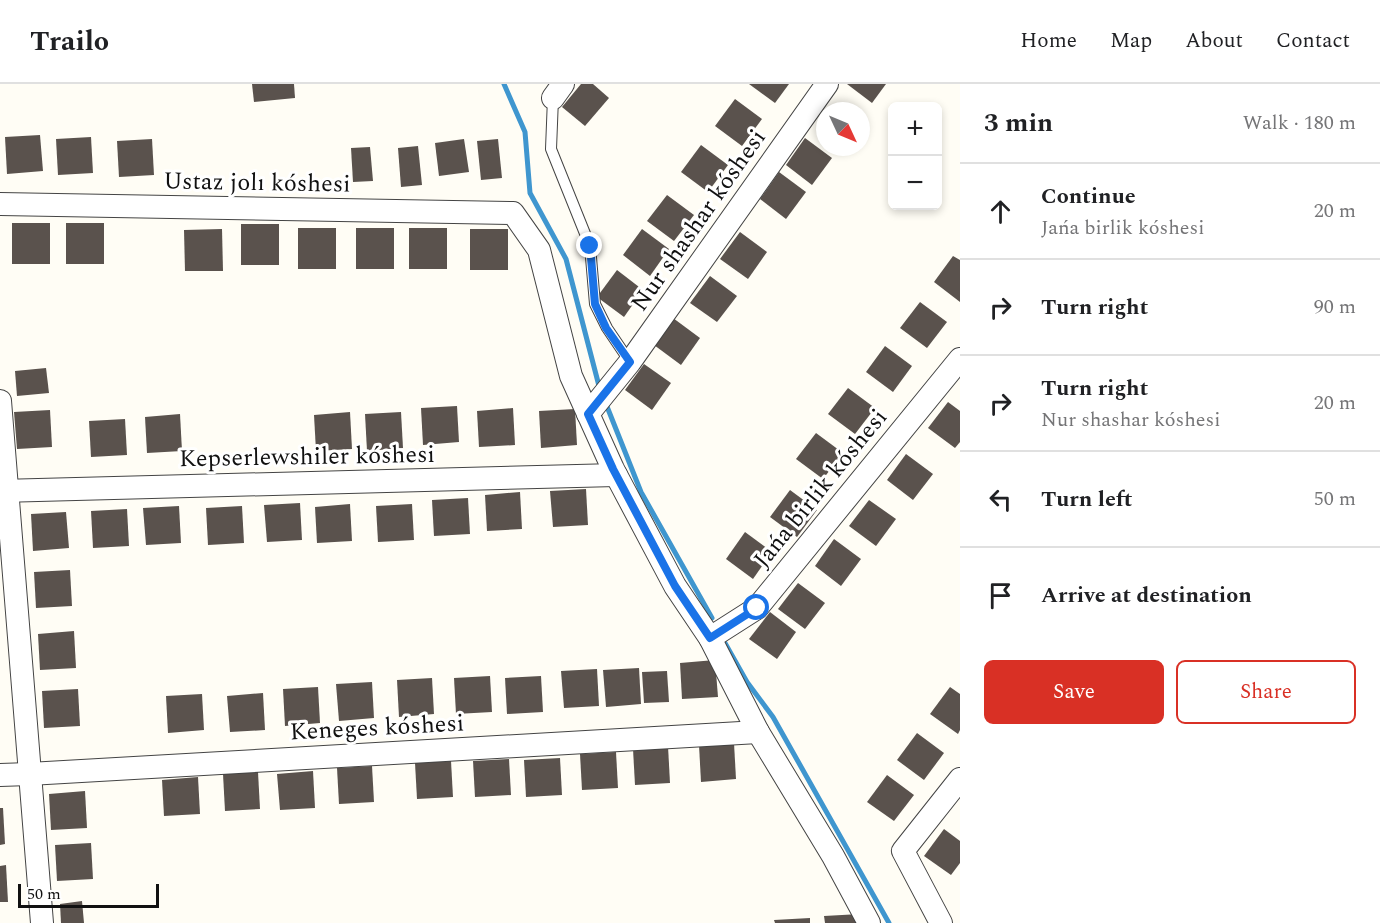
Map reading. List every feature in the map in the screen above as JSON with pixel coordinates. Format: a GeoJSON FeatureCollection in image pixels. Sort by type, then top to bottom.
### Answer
{"type":"FeatureCollection","features":[{"type":"Feature","properties":{"kind":"street","name":"Nur shashar kóshesi"},"geometry":{"type":"LineString","coordinates":[[588,414],[630,362],[827,84]]}},
{"type":"Feature","properties":{"kind":"street","name":"Ustaz jolı kóshesi"},"geometry":{"type":"LineString","coordinates":[[0,204],[513,213],[539,250],[571,376],[588,414]]}},
{"type":"Feature","properties":{"kind":"street","name":"Jańa birlik kóshesi"},"geometry":{"type":"LineString","coordinates":[[710,638],[757,608],[960,359]]}},
{"type":"Feature","properties":{"kind":"street"},"geometry":{"type":"LineString","coordinates":[[0,401],[4,491],[42,923]]}},
{"type":"Feature","properties":{"kind":"street"},"geometry":{"type":"LineString","coordinates":[[588,414],[616,475],[675,586],[710,638],[758,732],[833,856],[869,923]]}},
{"type":"Feature","properties":{"kind":"street","name":"Kepserlewshiler kóshesi"},"geometry":{"type":"LineString","coordinates":[[4,491],[616,475]]}},
{"type":"Feature","properties":{"kind":"street","name":"Keneges kóshesi"},"geometry":{"type":"LineString","coordinates":[[0,775],[758,732]]}},
{"type":"Feature","properties":{"kind":"street"},"geometry":{"type":"LineString","coordinates":[[941,923],[903,850],[960,779]]}},
{"type":"Feature","properties":{"kind":"lane"},"geometry":{"type":"LineString","coordinates":[[558,91],[551,149],[590,246],[595,304],[606,328],[630,362]]}},
{"type":"Feature","properties":{"kind":"building"},"geometry":{"type":"Polygon","coordinates":[[[252,84],[294,84],[295,98],[254,102],[252,84]]]}},
{"type":"Feature","properties":{"kind":"building"},"geometry":{"type":"Polygon","coordinates":[[[581,84],[593,84],[609,98],[585,126],[562,107],[581,84]]]}},
{"type":"Feature","properties":{"kind":"building"},"geometry":{"type":"Polygon","coordinates":[[[749,84],[789,84],[775,103],[749,84]]]}},
{"type":"Feature","properties":{"kind":"building"},"geometry":{"type":"Polygon","coordinates":[[[847,84],[886,84],[872,103],[847,84]]]}},
{"type":"Feature","properties":{"kind":"building"},"geometry":{"type":"Polygon","coordinates":[[[735,99],[762,119],[742,146],[715,126],[735,99]]]}},
{"type":"Feature","properties":{"kind":"building"},"geometry":{"type":"Polygon","coordinates":[[[40,135],[43,171],[7,174],[5,137],[40,135]]]}},
{"type":"Feature","properties":{"kind":"building"},"geometry":{"type":"Polygon","coordinates":[[[91,137],[93,173],[58,175],[56,139],[91,137]]]}},
{"type":"Feature","properties":{"kind":"building"},"geometry":{"type":"Polygon","coordinates":[[[805,138],[816,146],[816,156],[832,158],[812,185],[786,165],[805,138]]]}},
{"type":"Feature","properties":{"kind":"building"},"geometry":{"type":"Polygon","coordinates":[[[152,139],[154,175],[119,177],[117,141],[152,139]]]}},
{"type":"Feature","properties":{"kind":"building"},"geometry":{"type":"Polygon","coordinates":[[[464,139],[469,172],[439,176],[435,143],[464,139]]]}},
{"type":"Feature","properties":{"kind":"building"},"geometry":{"type":"Polygon","coordinates":[[[498,139],[502,178],[481,180],[477,141],[498,139]]]}},
{"type":"Feature","properties":{"kind":"building"},"geometry":{"type":"Polygon","coordinates":[[[701,145],[728,165],[708,192],[681,172],[701,145]]]}},
{"type":"Feature","properties":{"kind":"building"},"geometry":{"type":"Polygon","coordinates":[[[418,146],[422,185],[401,187],[398,148],[418,146]]]}},
{"type":"Feature","properties":{"kind":"building"},"geometry":{"type":"Polygon","coordinates":[[[370,147],[373,181],[353,182],[351,148],[370,147]]]}},
{"type":"Feature","properties":{"kind":"building"},"geometry":{"type":"Polygon","coordinates":[[[779,172],[806,192],[786,219],[760,199],[779,172]]]}},
{"type":"Feature","properties":{"kind":"building"},"geometry":{"type":"Polygon","coordinates":[[[667,195],[694,215],[674,241],[647,221],[667,195]]]}},
{"type":"Feature","properties":{"kind":"building"},"geometry":{"type":"Polygon","coordinates":[[[12,223],[50,223],[50,264],[12,264],[12,223]]]}},
{"type":"Feature","properties":{"kind":"building"},"geometry":{"type":"Polygon","coordinates":[[[66,223],[104,223],[104,264],[66,264],[66,223]]]}},
{"type":"Feature","properties":{"kind":"building"},"geometry":{"type":"Polygon","coordinates":[[[241,224],[279,224],[279,265],[241,265],[241,224]]]}},
{"type":"Feature","properties":{"kind":"building"},"geometry":{"type":"Polygon","coordinates":[[[298,228],[336,228],[336,269],[298,269],[298,228]]]}},
{"type":"Feature","properties":{"kind":"building"},"geometry":{"type":"Polygon","coordinates":[[[356,228],[394,228],[394,269],[356,269],[356,228]]]}},
{"type":"Feature","properties":{"kind":"building"},"geometry":{"type":"Polygon","coordinates":[[[409,228],[447,228],[447,269],[409,269],[409,228]]]}},
{"type":"Feature","properties":{"kind":"building"},"geometry":{"type":"Polygon","coordinates":[[[222,229],[223,271],[185,271],[184,230],[222,229]]]}},
{"type":"Feature","properties":{"kind":"building"},"geometry":{"type":"Polygon","coordinates":[[[470,229],[508,229],[508,270],[470,270],[470,229]]]}},
{"type":"Feature","properties":{"kind":"building"},"geometry":{"type":"Polygon","coordinates":[[[642,229],[669,249],[650,276],[623,255],[642,229]]]}},
{"type":"Feature","properties":{"kind":"building"},"geometry":{"type":"Polygon","coordinates":[[[740,232],[767,252],[748,279],[720,259],[740,232]]]}},
{"type":"Feature","properties":{"kind":"building"},"geometry":{"type":"Polygon","coordinates":[[[953,256],[960,260],[960,302],[934,282],[953,256]]]}},
{"type":"Feature","properties":{"kind":"building"},"geometry":{"type":"Polygon","coordinates":[[[617,270],[643,290],[624,317],[597,297],[617,270]]]}},
{"type":"Feature","properties":{"kind":"building"},"geometry":{"type":"Polygon","coordinates":[[[710,276],[737,296],[717,322],[690,303],[710,276]]]}},
{"type":"Feature","properties":{"kind":"building"},"geometry":{"type":"Polygon","coordinates":[[[920,302],[947,322],[927,348],[900,328],[920,302]]]}},
{"type":"Feature","properties":{"kind":"building"},"geometry":{"type":"Polygon","coordinates":[[[673,318],[700,338],[681,365],[654,345],[673,318]]]}},
{"type":"Feature","properties":{"kind":"building"},"geometry":{"type":"Polygon","coordinates":[[[885,346],[912,366],[893,392],[866,372],[885,346]]]}},
{"type":"Feature","properties":{"kind":"building"},"geometry":{"type":"Polygon","coordinates":[[[644,364],[671,383],[652,410],[625,390],[644,364]]]}},
{"type":"Feature","properties":{"kind":"building"},"geometry":{"type":"Polygon","coordinates":[[[46,368],[49,393],[17,396],[15,371],[46,368]]]}},
{"type":"Feature","properties":{"kind":"building"},"geometry":{"type":"Polygon","coordinates":[[[848,388],[875,408],[855,434],[828,414],[848,388]]]}},
{"type":"Feature","properties":{"kind":"building"},"geometry":{"type":"Polygon","coordinates":[[[948,402],[960,411],[960,442],[955,448],[928,428],[948,402]]]}},
{"type":"Feature","properties":{"kind":"building"},"geometry":{"type":"Polygon","coordinates":[[[457,406],[459,442],[423,445],[421,408],[457,406]]]}},
{"type":"Feature","properties":{"kind":"building"},"geometry":{"type":"Polygon","coordinates":[[[513,408],[515,445],[479,447],[477,411],[513,408]]]}},
{"type":"Feature","properties":{"kind":"building"},"geometry":{"type":"Polygon","coordinates":[[[575,409],[577,445],[541,448],[539,411],[575,409]]]}},
{"type":"Feature","properties":{"kind":"building"},"geometry":{"type":"Polygon","coordinates":[[[50,410],[52,447],[17,449],[14,412],[50,410]]]}},
{"type":"Feature","properties":{"kind":"building"},"geometry":{"type":"Polygon","coordinates":[[[350,412],[352,449],[316,451],[314,415],[350,412]]]}},
{"type":"Feature","properties":{"kind":"building"},"geometry":{"type":"Polygon","coordinates":[[[401,412],[403,448],[367,451],[365,414],[401,412]]]}},
{"type":"Feature","properties":{"kind":"building"},"geometry":{"type":"Polygon","coordinates":[[[180,414],[182,451],[147,453],[145,417],[180,414]]]}},
{"type":"Feature","properties":{"kind":"building"},"geometry":{"type":"Polygon","coordinates":[[[125,419],[127,455],[91,457],[89,421],[125,419]]]}},
{"type":"Feature","properties":{"kind":"building"},"geometry":{"type":"Polygon","coordinates":[[[816,433],[843,453],[823,479],[796,459],[816,433]]]}},
{"type":"Feature","properties":{"kind":"building"},"geometry":{"type":"Polygon","coordinates":[[[906,454],[933,474],[913,500],[887,480],[906,454]]]}},
{"type":"Feature","properties":{"kind":"building"},"geometry":{"type":"Polygon","coordinates":[[[586,489],[588,525],[553,527],[550,491],[586,489]]]}},
{"type":"Feature","properties":{"kind":"building"},"geometry":{"type":"Polygon","coordinates":[[[790,490],[817,510],[797,537],[770,517],[790,490]]]}},
{"type":"Feature","properties":{"kind":"building"},"geometry":{"type":"Polygon","coordinates":[[[520,492],[522,529],[487,531],[485,495],[520,492]]]}},
{"type":"Feature","properties":{"kind":"building"},"geometry":{"type":"Polygon","coordinates":[[[468,498],[470,534],[434,536],[432,500],[468,498]]]}},
{"type":"Feature","properties":{"kind":"building"},"geometry":{"type":"Polygon","coordinates":[[[869,500],[896,519],[876,546],[849,526],[869,500]]]}},
{"type":"Feature","properties":{"kind":"building"},"geometry":{"type":"Polygon","coordinates":[[[300,503],[302,540],[267,542],[264,505],[300,503]]]}},
{"type":"Feature","properties":{"kind":"building"},"geometry":{"type":"Polygon","coordinates":[[[350,504],[352,541],[317,543],[315,507],[350,504]]]}},
{"type":"Feature","properties":{"kind":"building"},"geometry":{"type":"Polygon","coordinates":[[[412,504],[414,540],[378,542],[376,506],[412,504]]]}},
{"type":"Feature","properties":{"kind":"building"},"geometry":{"type":"Polygon","coordinates":[[[179,506],[181,543],[146,545],[143,508],[179,506]]]}},
{"type":"Feature","properties":{"kind":"building"},"geometry":{"type":"Polygon","coordinates":[[[242,506],[244,543],[208,545],[206,508],[242,506]]]}},
{"type":"Feature","properties":{"kind":"building"},"geometry":{"type":"Polygon","coordinates":[[[127,509],[129,546],[93,548],[91,511],[127,509]]]}},
{"type":"Feature","properties":{"kind":"building"},"geometry":{"type":"Polygon","coordinates":[[[66,512],[69,548],[33,551],[31,514],[66,512]]]}},
{"type":"Feature","properties":{"kind":"building"},"geometry":{"type":"Polygon","coordinates":[[[745,532],[772,552],[753,579],[726,559],[745,532]]]}},
{"type":"Feature","properties":{"kind":"building"},"geometry":{"type":"Polygon","coordinates":[[[834,539],[861,559],[841,586],[815,566],[834,539]]]}},
{"type":"Feature","properties":{"kind":"building"},"geometry":{"type":"Polygon","coordinates":[[[70,570],[72,606],[36,608],[34,572],[70,570]]]}},
{"type":"Feature","properties":{"kind":"building"},"geometry":{"type":"Polygon","coordinates":[[[798,583],[825,603],[805,629],[778,609],[798,583]]]}},
{"type":"Feature","properties":{"kind":"building"},"geometry":{"type":"Polygon","coordinates":[[[770,612],[796,632],[777,659],[749,639],[770,612]]]}},
{"type":"Feature","properties":{"kind":"building"},"geometry":{"type":"Polygon","coordinates":[[[74,631],[76,668],[40,670],[38,634],[74,631]]]}},
{"type":"Feature","properties":{"kind":"building"},"geometry":{"type":"Polygon","coordinates":[[[715,660],[718,697],[682,699],[680,663],[715,660]]]}},
{"type":"Feature","properties":{"kind":"building"},"geometry":{"type":"Polygon","coordinates":[[[639,668],[641,704],[606,707],[603,670],[639,668]]]}},
{"type":"Feature","properties":{"kind":"building"},"geometry":{"type":"Polygon","coordinates":[[[597,669],[599,706],[564,708],[561,671],[597,669]]]}},
{"type":"Feature","properties":{"kind":"building"},"geometry":{"type":"Polygon","coordinates":[[[667,671],[669,702],[644,703],[642,672],[667,671]]]}},
{"type":"Feature","properties":{"kind":"building"},"geometry":{"type":"Polygon","coordinates":[[[490,676],[492,712],[456,714],[454,678],[490,676]]]}},
{"type":"Feature","properties":{"kind":"building"},"geometry":{"type":"Polygon","coordinates":[[[541,676],[543,712],[507,714],[505,678],[541,676]]]}},
{"type":"Feature","properties":{"kind":"building"},"geometry":{"type":"Polygon","coordinates":[[[432,678],[434,714],[399,717],[397,680],[432,678]]]}},
{"type":"Feature","properties":{"kind":"building"},"geometry":{"type":"Polygon","coordinates":[[[372,682],[374,718],[339,721],[336,684],[372,682]]]}},
{"type":"Feature","properties":{"kind":"building"},"geometry":{"type":"Polygon","coordinates":[[[318,687],[320,723],[285,726],[283,689],[318,687]]]}},
{"type":"Feature","properties":{"kind":"building"},"geometry":{"type":"Polygon","coordinates":[[[950,687],[960,694],[958,734],[930,714],[950,687]]]}},
{"type":"Feature","properties":{"kind":"building"},"geometry":{"type":"Polygon","coordinates":[[[78,689],[80,726],[44,728],[42,691],[78,689]]]}},
{"type":"Feature","properties":{"kind":"building"},"geometry":{"type":"Polygon","coordinates":[[[263,693],[265,730],[230,732],[227,696],[263,693]]]}},
{"type":"Feature","properties":{"kind":"building"},"geometry":{"type":"Polygon","coordinates":[[[202,694],[204,730],[168,733],[166,696],[202,694]]]}},
{"type":"Feature","properties":{"kind":"building"},"geometry":{"type":"Polygon","coordinates":[[[917,733],[944,753],[924,780],[897,760],[917,733]]]}},
{"type":"Feature","properties":{"kind":"building"},"geometry":{"type":"Polygon","coordinates":[[[734,743],[736,779],[701,782],[699,745],[734,743]]]}},
{"type":"Feature","properties":{"kind":"building"},"geometry":{"type":"Polygon","coordinates":[[[668,746],[670,783],[635,785],[633,749],[668,746]]]}},
{"type":"Feature","properties":{"kind":"building"},"geometry":{"type":"Polygon","coordinates":[[[616,752],[618,788],[582,790],[580,754],[616,752]]]}},
{"type":"Feature","properties":{"kind":"building"},"geometry":{"type":"Polygon","coordinates":[[[560,758],[562,795],[526,797],[524,760],[560,758]]]}},
{"type":"Feature","properties":{"kind":"building"},"geometry":{"type":"Polygon","coordinates":[[[509,759],[511,795],[475,797],[473,761],[509,759]]]}},
{"type":"Feature","properties":{"kind":"building"},"geometry":{"type":"Polygon","coordinates":[[[451,761],[453,797],[417,799],[415,763],[451,761]]]}},
{"type":"Feature","properties":{"kind":"building"},"geometry":{"type":"Polygon","coordinates":[[[372,766],[374,802],[339,804],[337,768],[372,766]]]}},
{"type":"Feature","properties":{"kind":"building"},"geometry":{"type":"Polygon","coordinates":[[[313,771],[315,808],[280,810],[277,774],[313,771]]]}},
{"type":"Feature","properties":{"kind":"building"},"geometry":{"type":"Polygon","coordinates":[[[258,772],[260,809],[225,811],[223,774],[258,772]]]}},
{"type":"Feature","properties":{"kind":"building"},"geometry":{"type":"Polygon","coordinates":[[[887,775],[914,795],[894,821],[867,802],[887,775]]]}},
{"type":"Feature","properties":{"kind":"building"},"geometry":{"type":"Polygon","coordinates":[[[198,777],[200,814],[164,816],[162,780],[198,777]]]}},
{"type":"Feature","properties":{"kind":"building"},"geometry":{"type":"Polygon","coordinates":[[[85,791],[87,828],[51,830],[49,794],[85,791]]]}},
{"type":"Feature","properties":{"kind":"building"},"geometry":{"type":"Polygon","coordinates":[[[0,808],[3,808],[5,844],[0,845],[0,808]]]}},
{"type":"Feature","properties":{"kind":"building"},"geometry":{"type":"Polygon","coordinates":[[[944,829],[960,841],[960,863],[951,875],[924,856],[944,829]]]}},
{"type":"Feature","properties":{"kind":"building"},"geometry":{"type":"Polygon","coordinates":[[[91,843],[93,879],[57,881],[55,845],[91,843]]]}},
{"type":"Feature","properties":{"kind":"building"},"geometry":{"type":"Polygon","coordinates":[[[6,865],[8,902],[0,902],[0,866],[6,865]]]}},
{"type":"Feature","properties":{"kind":"building"},"geometry":{"type":"Polygon","coordinates":[[[82,901],[84,923],[61,923],[60,904],[82,901]]]}},
{"type":"Feature","properties":{"kind":"building"},"geometry":{"type":"Polygon","coordinates":[[[860,914],[861,923],[825,923],[824,916],[860,914]]]}},
{"type":"Feature","properties":{"kind":"building"},"geometry":{"type":"Polygon","coordinates":[[[810,918],[810,923],[775,923],[774,920],[810,918]]]}},
{"type":"Feature","properties":{"kind":"waterway"},"geometry":{"type":"LineString","coordinates":[[504,84],[525,132],[530,193],[566,259],[599,386]]}},
{"type":"Feature","properties":{"kind":"waterway"},"geometry":{"type":"LineString","coordinates":[[606,404],[641,492],[712,618]]}},
{"type":"Feature","properties":{"kind":"waterway"},"geometry":{"type":"LineString","coordinates":[[725,643],[747,682],[773,717],[889,923]]}},
{"type":"Feature","properties":{"kind":"route"},"geometry":{"type":"LineString","coordinates":[[590,246],[595,304],[606,328],[630,362],[588,414],[613,469],[675,586],[710,638],[757,608]]}}]}
